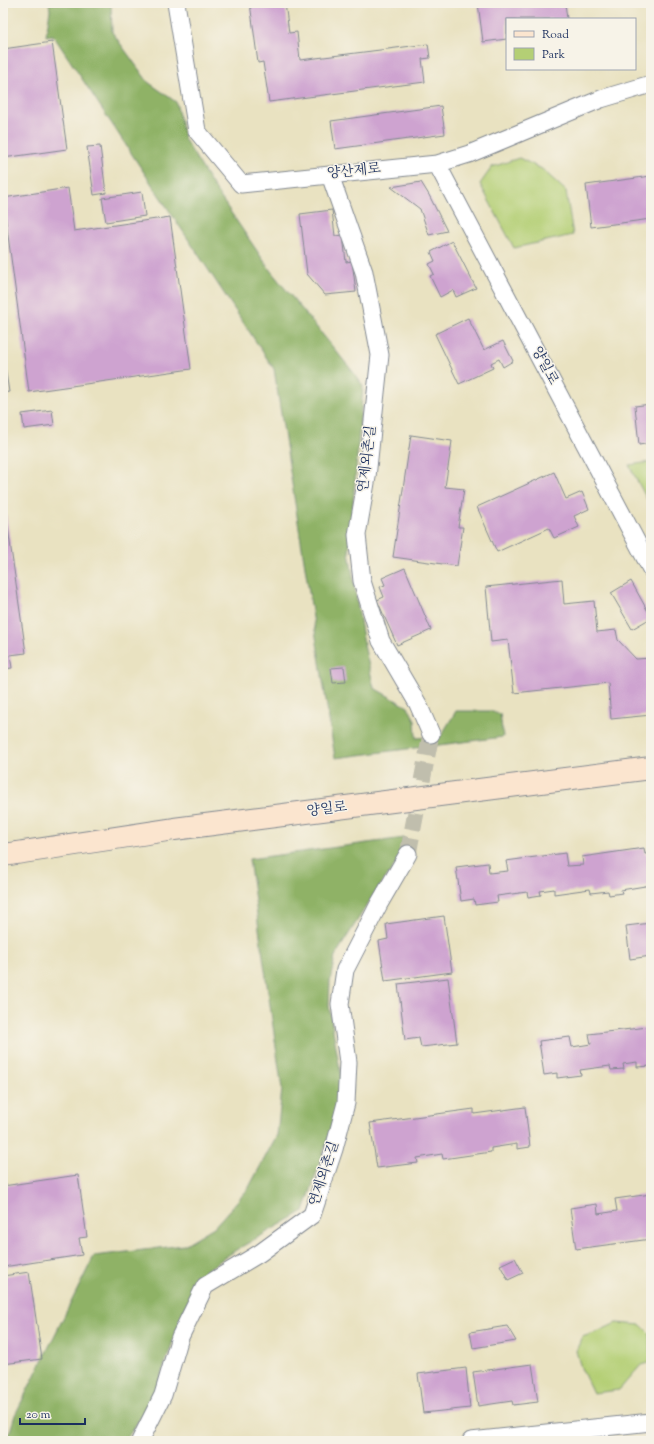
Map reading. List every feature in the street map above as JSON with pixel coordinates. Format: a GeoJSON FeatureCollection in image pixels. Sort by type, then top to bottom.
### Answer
{"type":"FeatureCollection","features":[{"type":"Feature","properties":{"kind":"main road","name":"양일로"},"geometry":{"type":"LineString","coordinates":[[3,855],[174,829],[651,768]]}},
{"type":"Feature","properties":{"kind":"street","name":"양산제로"},"geometry":{"type":"LineString","coordinates":[[176,3],[197,131],[241,184],[437,164],[469,154],[601,99],[651,84]]}},
{"type":"Feature","properties":{"kind":"street","name":"양일로"},"geometry":{"type":"LineString","coordinates":[[437,164],[651,569]]}},
{"type":"Feature","properties":{"kind":"street","name":"연제외촌길"},"geometry":{"type":"LineString","coordinates":[[330,175],[364,272],[380,355],[367,477],[357,535],[362,581],[382,641],[418,704],[431,734]]}},
{"type":"Feature","properties":{"kind":"street","name":"연제외촌길"},"geometry":{"type":"LineString","coordinates":[[140,1441],[164,1395],[180,1337],[205,1286],[260,1253],[312,1215],[334,1148],[346,1103],[348,1062],[340,1004],[345,970],[379,904],[408,854]]}},
{"type":"Feature","properties":{"kind":"street"},"geometry":{"type":"LineString","coordinates":[[471,1441],[651,1422]]}},
{"type":"Feature","properties":{"kind":"green space"},"geometry":{"type":"Polygon","coordinates":[[[49,3],[111,3],[112,32],[148,82],[176,102],[185,140],[217,192],[270,270],[363,386],[349,552],[364,645],[374,688],[408,707],[415,720],[416,738],[441,736],[456,711],[491,711],[500,714],[503,737],[335,758],[274,369],[53,35],[46,36],[50,10],[49,3]]]}},
{"type":"Feature","properties":{"kind":"green space"},"geometry":{"type":"Polygon","coordinates":[[[519,158],[542,169],[566,191],[573,235],[514,248],[480,184],[492,167],[519,158]]]}},
{"type":"Feature","properties":{"kind":"green space"},"geometry":{"type":"Polygon","coordinates":[[[651,462],[651,507],[629,465],[651,462]]]}},
{"type":"Feature","properties":{"kind":"green space"},"geometry":{"type":"Polygon","coordinates":[[[404,838],[399,859],[367,905],[335,956],[330,981],[329,1006],[342,1082],[330,1132],[304,1211],[236,1250],[199,1275],[180,1321],[157,1387],[143,1414],[125,1441],[7,1441],[15,1415],[94,1256],[184,1245],[214,1227],[248,1189],[277,1135],[282,1089],[249,859],[404,838]]]}},
{"type":"Feature","properties":{"kind":"green space"},"geometry":{"type":"Polygon","coordinates":[[[616,1323],[641,1325],[650,1334],[651,1362],[641,1365],[619,1390],[593,1393],[581,1368],[576,1351],[582,1337],[616,1323]]]}},
{"type":"Feature","properties":{"kind":"building"},"geometry":{"type":"Polygon","coordinates":[[[250,3],[285,3],[289,33],[297,32],[300,60],[428,44],[430,58],[422,59],[425,82],[269,102],[263,62],[258,63],[250,3]]]}},
{"type":"Feature","properties":{"kind":"building"},"geometry":{"type":"Polygon","coordinates":[[[478,3],[565,3],[567,18],[506,18],[506,39],[483,42],[478,3]]]}},
{"type":"Feature","properties":{"kind":"building"},"geometry":{"type":"Polygon","coordinates":[[[52,42],[67,149],[3,158],[3,49],[52,42]]]}},
{"type":"Feature","properties":{"kind":"building"},"geometry":{"type":"Polygon","coordinates":[[[441,106],[445,134],[335,149],[331,121],[441,106]]]}},
{"type":"Feature","properties":{"kind":"building"},"geometry":{"type":"Polygon","coordinates":[[[100,146],[106,193],[94,195],[87,147],[100,146]]]}},
{"type":"Feature","properties":{"kind":"building"},"geometry":{"type":"Polygon","coordinates":[[[651,176],[651,219],[591,227],[586,185],[651,176]]]}},
{"type":"Feature","properties":{"kind":"building"},"geometry":{"type":"Polygon","coordinates":[[[421,182],[447,231],[429,235],[420,209],[391,187],[421,182]]]}},
{"type":"Feature","properties":{"kind":"building"},"geometry":{"type":"Polygon","coordinates":[[[68,188],[74,231],[170,217],[191,369],[29,392],[3,198],[68,188]]]}},
{"type":"Feature","properties":{"kind":"building"},"geometry":{"type":"Polygon","coordinates":[[[142,192],[145,216],[106,222],[102,198],[142,192]]]}},
{"type":"Feature","properties":{"kind":"building"},"geometry":{"type":"Polygon","coordinates":[[[332,210],[335,236],[343,235],[346,262],[352,261],[356,292],[325,295],[307,274],[300,214],[332,210]]]}},
{"type":"Feature","properties":{"kind":"building"},"geometry":{"type":"Polygon","coordinates":[[[452,241],[476,288],[456,297],[453,290],[440,297],[430,276],[434,274],[429,264],[435,261],[431,252],[452,241]]]}},
{"type":"Feature","properties":{"kind":"building"},"geometry":{"type":"Polygon","coordinates":[[[468,318],[484,350],[503,341],[513,361],[503,367],[499,359],[491,363],[493,368],[459,384],[435,334],[468,318]]]}},
{"type":"Feature","properties":{"kind":"building"},"geometry":{"type":"Polygon","coordinates":[[[3,353],[9,392],[3,393],[3,353]]]}},
{"type":"Feature","properties":{"kind":"building"},"geometry":{"type":"Polygon","coordinates":[[[651,404],[651,443],[639,445],[635,406],[651,404]]]}},
{"type":"Feature","properties":{"kind":"building"},"geometry":{"type":"Polygon","coordinates":[[[52,410],[54,425],[24,429],[22,414],[52,410]]]}},
{"type":"Feature","properties":{"kind":"building"},"geometry":{"type":"Polygon","coordinates":[[[411,435],[452,441],[445,487],[464,489],[458,527],[463,527],[457,566],[393,557],[411,435]]]}},
{"type":"Feature","properties":{"kind":"building"},"geometry":{"type":"Polygon","coordinates":[[[554,472],[566,499],[582,492],[589,509],[574,516],[579,527],[554,538],[549,528],[497,552],[477,507],[554,472]]]}},
{"type":"Feature","properties":{"kind":"building"},"geometry":{"type":"Polygon","coordinates":[[[3,493],[26,653],[10,655],[12,668],[3,669],[3,493]]]}},
{"type":"Feature","properties":{"kind":"building"},"geometry":{"type":"Polygon","coordinates":[[[405,568],[431,630],[397,645],[377,600],[384,597],[380,587],[385,585],[382,578],[405,568]]]}},
{"type":"Feature","properties":{"kind":"building"},"geometry":{"type":"Polygon","coordinates":[[[562,579],[564,604],[594,601],[597,632],[616,630],[618,640],[636,659],[651,658],[651,715],[611,719],[608,683],[514,693],[508,640],[491,642],[486,587],[562,579]]]}},
{"type":"Feature","properties":{"kind":"building"},"geometry":{"type":"Polygon","coordinates":[[[631,581],[651,617],[632,629],[611,593],[631,581]]]}},
{"type":"Feature","properties":{"kind":"building"},"geometry":{"type":"Polygon","coordinates":[[[344,667],[346,682],[333,683],[331,668],[344,667]]]}},
{"type":"Feature","properties":{"kind":"building"},"geometry":{"type":"Polygon","coordinates":[[[644,848],[645,854],[651,853],[651,885],[621,890],[622,893],[609,895],[608,891],[591,893],[590,889],[554,894],[554,889],[540,891],[541,895],[528,897],[527,892],[497,896],[498,902],[475,905],[474,899],[461,901],[456,867],[488,863],[489,873],[508,871],[506,861],[565,853],[567,866],[583,865],[582,857],[644,848]]]}},
{"type":"Feature","properties":{"kind":"building"},"geometry":{"type":"Polygon","coordinates":[[[444,916],[452,972],[385,981],[379,941],[388,939],[386,924],[444,916]]]}},
{"type":"Feature","properties":{"kind":"building"},"geometry":{"type":"Polygon","coordinates":[[[651,923],[651,956],[630,959],[626,926],[651,923]]]}},
{"type":"Feature","properties":{"kind":"building"},"geometry":{"type":"Polygon","coordinates":[[[448,978],[457,1043],[421,1047],[419,1038],[405,1040],[398,984],[448,978]]]}},
{"type":"Feature","properties":{"kind":"building"},"geometry":{"type":"Polygon","coordinates":[[[648,1027],[649,1040],[651,1040],[651,1066],[637,1067],[637,1062],[623,1064],[624,1069],[611,1070],[610,1066],[580,1070],[581,1075],[557,1078],[557,1073],[544,1075],[539,1041],[570,1037],[572,1047],[591,1044],[589,1034],[648,1027]]]}},
{"type":"Feature","properties":{"kind":"building"},"geometry":{"type":"Polygon","coordinates":[[[525,1107],[530,1147],[517,1149],[517,1144],[491,1148],[491,1152],[443,1159],[442,1154],[417,1158],[418,1163],[377,1168],[370,1123],[474,1109],[474,1114],[525,1107]]]}},
{"type":"Feature","properties":{"kind":"building"},"geometry":{"type":"Polygon","coordinates":[[[78,1175],[87,1237],[79,1238],[82,1255],[3,1267],[3,1186],[78,1175]]]}},
{"type":"Feature","properties":{"kind":"building"},"geometry":{"type":"Polygon","coordinates":[[[651,1194],[651,1239],[576,1249],[570,1208],[597,1204],[598,1214],[617,1211],[615,1199],[651,1194]]]}},
{"type":"Feature","properties":{"kind":"building"},"geometry":{"type":"Polygon","coordinates":[[[515,1258],[523,1273],[508,1280],[500,1265],[515,1258]]]}},
{"type":"Feature","properties":{"kind":"building"},"geometry":{"type":"Polygon","coordinates":[[[29,1272],[42,1359],[3,1364],[3,1276],[29,1272]]]}},
{"type":"Feature","properties":{"kind":"building"},"geometry":{"type":"Polygon","coordinates":[[[507,1326],[516,1341],[473,1348],[470,1332],[507,1326]]]}},
{"type":"Feature","properties":{"kind":"building"},"geometry":{"type":"Polygon","coordinates":[[[532,1364],[538,1402],[513,1405],[512,1401],[478,1406],[473,1372],[532,1364]]]}},
{"type":"Feature","properties":{"kind":"building"},"geometry":{"type":"Polygon","coordinates":[[[466,1368],[470,1408],[423,1413],[418,1374],[466,1368]]]}},
{"type":"Feature","properties":{"kind":"tunnel"},"geometry":{"type":"LineString","coordinates":[[408,854],[431,734]]}}]}
